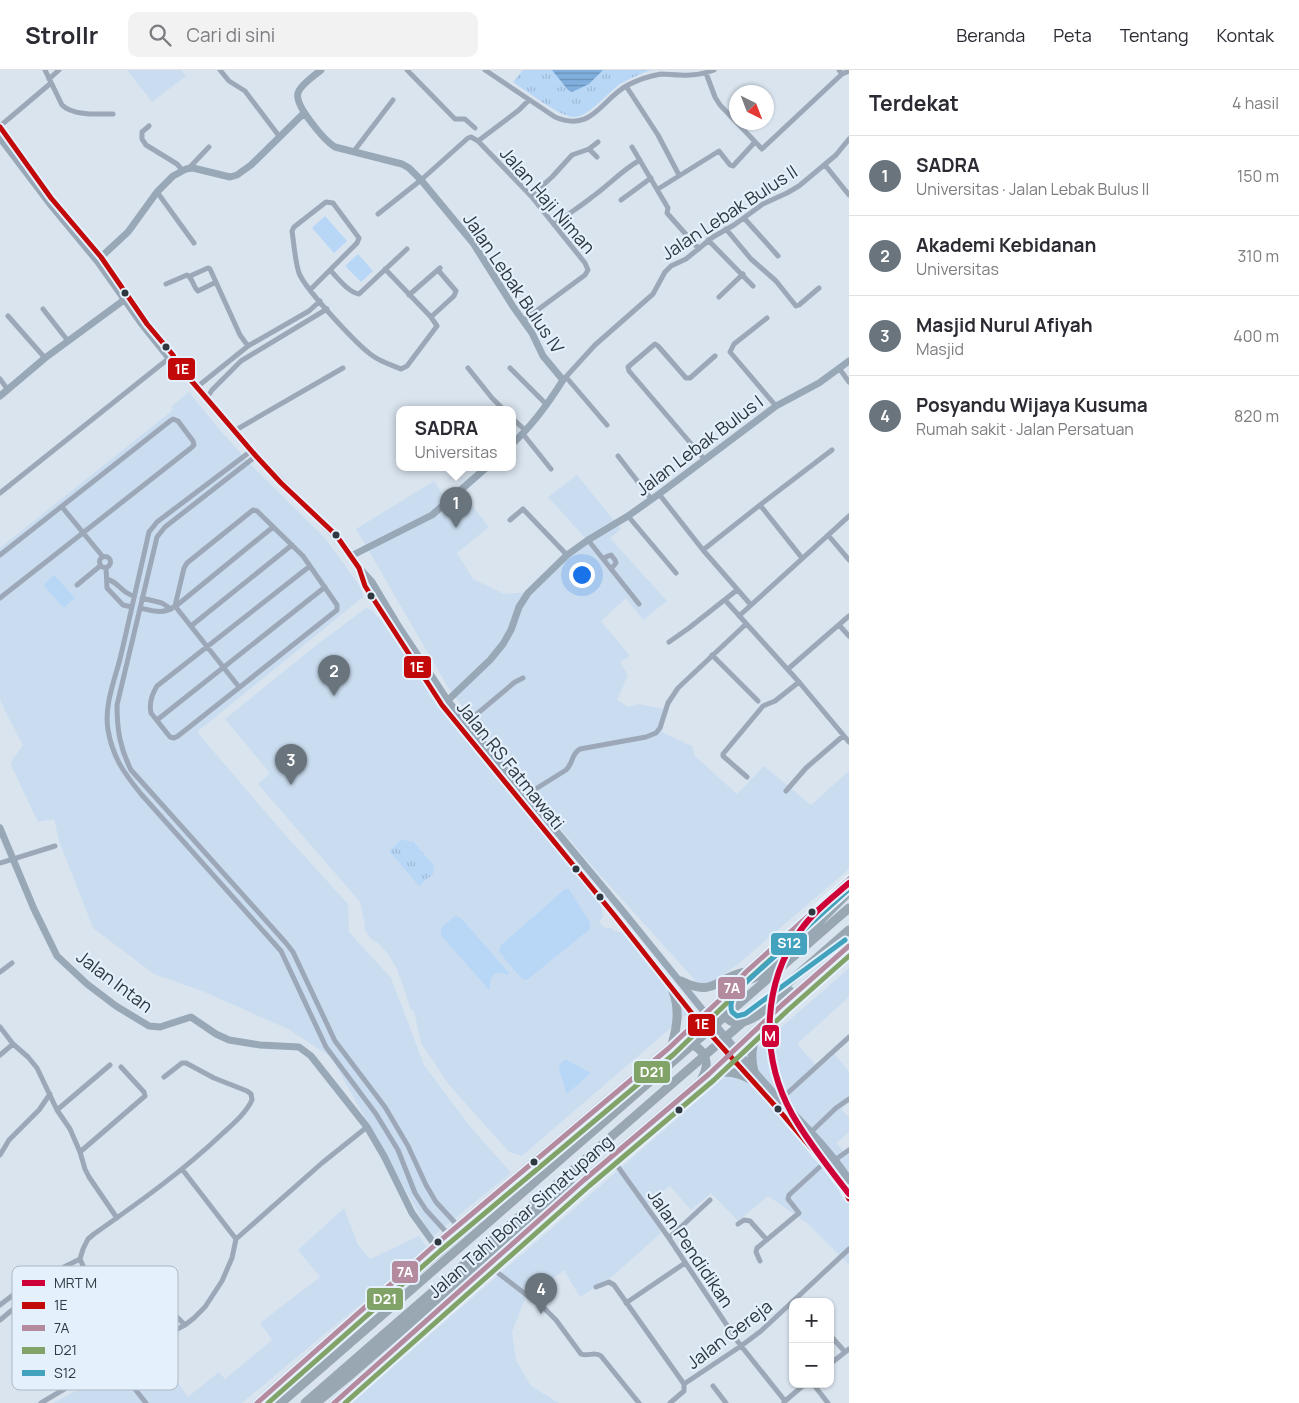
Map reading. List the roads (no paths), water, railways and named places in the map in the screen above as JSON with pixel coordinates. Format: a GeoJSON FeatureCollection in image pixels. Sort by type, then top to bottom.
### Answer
{"type":"FeatureCollection","features":[{"type":"Feature","properties":{"kind":"highway"},"geometry":{"type":"LineString","coordinates":[[681,981],[693,987],[705,988],[746,972],[841,887]]}},
{"type":"Feature","properties":{"kind":"highway"},"geometry":{"type":"LineString","coordinates":[[733,986],[757,976],[770,968],[811,932],[848,895]]}},
{"type":"Feature","properties":{"kind":"highway"},"geometry":{"type":"LineString","coordinates":[[281,1403],[849,908]]}},
{"type":"Feature","properties":{"kind":"highway"},"geometry":{"type":"LineString","coordinates":[[779,943],[822,919]]}},
{"type":"Feature","properties":{"kind":"highway"},"geometry":{"type":"LineString","coordinates":[[305,1403],[849,930]]}},
{"type":"Feature","properties":{"kind":"highway"},"geometry":{"type":"LineString","coordinates":[[726,994],[723,1006],[725,1016],[734,1023],[746,1022],[849,946]]}},
{"type":"Feature","properties":{"kind":"highway","name":"Jalan Tahi Bonar Simatupang"},"geometry":{"type":"LineString","coordinates":[[334,1403],[579,1186],[709,1074],[782,1005],[840,954]]}},
{"type":"Feature","properties":{"kind":"highway","name":"Jalan Tahi Bonar Simatupang"},"geometry":{"type":"LineString","coordinates":[[258,1403],[434,1245],[670,1046],[706,1014],[746,972]]}},
{"type":"Feature","properties":{"kind":"highway"},"geometry":{"type":"LineString","coordinates":[[670,1046],[675,1034],[678,1012],[674,991]]}},
{"type":"Feature","properties":{"kind":"highway"},"geometry":{"type":"LineString","coordinates":[[709,1074],[720,1071],[753,1076],[751,1053],[753,1042],[758,1030],[766,1020]]}},
{"type":"Feature","properties":{"kind":"highway"},"geometry":{"type":"LineString","coordinates":[[670,1046],[678,1043],[687,1043],[696,1046],[703,1053],[706,1071],[701,1081]]}},
{"type":"Feature","properties":{"kind":"highway"},"geometry":{"type":"LineString","coordinates":[[270,1403],[334,1343],[491,1207],[511,1182]]}},
{"type":"Feature","properties":{"kind":"highway"},"geometry":{"type":"LineString","coordinates":[[316,1403],[560,1193],[566,1189],[579,1186]]}},
{"type":"Feature","properties":{"kind":"main road","name":"Jalan RS Fatmawati"},"geometry":{"type":"LineString","coordinates":[[706,1014],[732,1052]]}},
{"type":"Feature","properties":{"kind":"main road","name":"Jalan RS Fatmawati"},"geometry":{"type":"LineString","coordinates":[[698,1021],[732,1052],[753,1076],[824,1163],[849,1199]]}},
{"type":"Feature","properties":{"kind":"main road","name":"Jalan RS Fatmawati"},"geometry":{"type":"LineString","coordinates":[[753,1076],[780,1100],[810,1132],[835,1160],[849,1180]]}},
{"type":"Feature","properties":{"kind":"street"},"geometry":{"type":"LineString","coordinates":[[45,70],[62,106],[67,110],[93,114],[113,114]]}},
{"type":"Feature","properties":{"kind":"street"},"geometry":{"type":"LineString","coordinates":[[0,126],[50,81],[59,70]]}},
{"type":"Feature","properties":{"kind":"street"},"geometry":{"type":"LineString","coordinates":[[220,70],[228,81],[245,91],[279,136]]}},
{"type":"Feature","properties":{"kind":"street"},"geometry":{"type":"LineString","coordinates":[[101,257],[128,232],[157,192],[173,176],[193,168],[230,177],[237,175],[251,165],[304,113],[298,93],[320,70]]}},
{"type":"Feature","properties":{"kind":"street"},"geometry":{"type":"LineString","coordinates":[[407,70],[455,119],[465,119],[475,128]]}},
{"type":"Feature","properties":{"kind":"street"},"geometry":{"type":"LineString","coordinates":[[486,70],[565,122],[585,119],[598,111],[626,86],[646,77],[662,74],[706,73],[714,70]]}},
{"type":"Feature","properties":{"kind":"street"},"geometry":{"type":"LineString","coordinates":[[706,73],[720,105],[761,149],[764,149],[841,72],[849,71]]}},
{"type":"Feature","properties":{"kind":"street"},"geometry":{"type":"LineString","coordinates":[[626,86],[658,135],[679,175]]}},
{"type":"Feature","properties":{"kind":"street"},"geometry":{"type":"LineString","coordinates":[[354,151],[393,100]]}},
{"type":"Feature","properties":{"kind":"street"},"geometry":{"type":"LineString","coordinates":[[478,141],[519,110],[529,100]]}},
{"type":"Feature","properties":{"kind":"street","name":"Jalan Lebak Bulus IV"},"geometry":{"type":"LineString","coordinates":[[304,113],[327,142],[335,147],[402,164],[421,180],[473,243],[514,308],[532,332],[543,356],[564,379]]}},
{"type":"Feature","properties":{"kind":"street","name":"Jalan RS Fatmawati"},"geometry":{"type":"LineString","coordinates":[[0,126],[51,198],[101,257],[171,356]]}},
{"type":"Feature","properties":{"kind":"street"},"geometry":{"type":"LineString","coordinates":[[149,126],[142,132],[142,139],[146,145],[186,170]]}},
{"type":"Feature","properties":{"kind":"street","name":"Jalan RS Fatmawati"},"geometry":{"type":"LineString","coordinates":[[0,138],[44,197],[98,262],[124,300],[234,431],[281,483],[336,536],[359,568],[372,582],[390,619],[445,703],[570,863],[615,916],[698,1021]]}},
{"type":"Feature","properties":{"kind":"street","name":"Jalan Haji Niman"},"geometry":{"type":"LineString","coordinates":[[421,180],[468,138],[473,138],[531,196],[585,263],[588,270],[585,275],[524,320]]}},
{"type":"Feature","properties":{"kind":"street","name":"Jalan Lebak Bulus II"},"geometry":{"type":"LineString","coordinates":[[516,440],[547,405],[564,379],[595,345],[653,294],[668,269],[686,259],[712,236],[726,230],[763,204],[799,186],[836,156],[849,139]]}},
{"type":"Feature","properties":{"kind":"street"},"geometry":{"type":"LineString","coordinates":[[531,196],[572,155],[589,149],[598,142]]}},
{"type":"Feature","properties":{"kind":"street"},"geometry":{"type":"LineString","coordinates":[[658,190],[719,151],[730,165],[733,166],[755,142]]}},
{"type":"Feature","properties":{"kind":"street"},"geometry":{"type":"LineString","coordinates":[[186,170],[209,147]]}},
{"type":"Feature","properties":{"kind":"street"},"geometry":{"type":"LineString","coordinates":[[632,147],[668,208],[667,213],[699,249]]}},
{"type":"Feature","properties":{"kind":"street"},"geometry":{"type":"LineString","coordinates":[[589,149],[597,157]]}},
{"type":"Feature","properties":{"kind":"street"},"geometry":{"type":"LineString","coordinates":[[554,225],[568,213],[592,198],[628,166],[640,160]]}},
{"type":"Feature","properties":{"kind":"street"},"geometry":{"type":"LineString","coordinates":[[824,165],[849,195]]}},
{"type":"Feature","properties":{"kind":"street"},"geometry":{"type":"LineString","coordinates":[[621,200],[651,178]]}},
{"type":"Feature","properties":{"kind":"street"},"geometry":{"type":"LineString","coordinates":[[378,214],[421,180]]}},
{"type":"Feature","properties":{"kind":"street"},"geometry":{"type":"LineString","coordinates":[[157,192],[194,242]]}},
{"type":"Feature","properties":{"kind":"street"},"geometry":{"type":"LineString","coordinates":[[310,290],[357,243],[359,238],[333,203],[326,202],[294,227],[292,231],[299,274],[310,290],[357,343],[374,357],[401,369],[407,366],[437,326],[431,317],[385,269]]}},
{"type":"Feature","properties":{"kind":"street"},"geometry":{"type":"LineString","coordinates":[[744,218],[778,256]]}},
{"type":"Feature","properties":{"kind":"street"},"geometry":{"type":"LineString","coordinates":[[726,230],[752,260],[776,280],[796,306],[818,288]]}},
{"type":"Feature","properties":{"kind":"street"},"geometry":{"type":"LineString","coordinates":[[708,240],[753,286]]}},
{"type":"Feature","properties":{"kind":"street"},"geometry":{"type":"LineString","coordinates":[[330,270],[348,288],[359,294],[407,249]]}},
{"type":"Feature","properties":{"kind":"street"},"geometry":{"type":"LineString","coordinates":[[166,284],[208,268],[240,335],[248,346]]}},
{"type":"Feature","properties":{"kind":"street"},"geometry":{"type":"LineString","coordinates":[[409,295],[439,269],[456,291],[454,296],[431,317]]}},
{"type":"Feature","properties":{"kind":"street"},"geometry":{"type":"LineString","coordinates":[[719,297],[742,274]]}},
{"type":"Feature","properties":{"kind":"street"},"geometry":{"type":"LineString","coordinates":[[190,276],[198,291],[216,282]]}},
{"type":"Feature","properties":{"kind":"street"},"geometry":{"type":"LineString","coordinates":[[0,396],[44,358],[124,300]]}},
{"type":"Feature","properties":{"kind":"street"},"geometry":{"type":"LineString","coordinates":[[197,387],[248,346],[309,311],[320,301]]}},
{"type":"Feature","properties":{"kind":"street"},"geometry":{"type":"LineString","coordinates":[[43,309],[68,341]]}},
{"type":"Feature","properties":{"kind":"street"},"geometry":{"type":"LineString","coordinates":[[207,398],[212,390],[241,361],[327,309]]}},
{"type":"Feature","properties":{"kind":"street"},"geometry":{"type":"LineString","coordinates":[[309,311],[314,317]]}},
{"type":"Feature","properties":{"kind":"street"},"geometry":{"type":"LineString","coordinates":[[8,316],[44,358]]}},
{"type":"Feature","properties":{"kind":"street"},"geometry":{"type":"LineString","coordinates":[[767,318],[734,344],[730,352],[776,406]]}},
{"type":"Feature","properties":{"kind":"street"},"geometry":{"type":"LineString","coordinates":[[706,460],[629,371],[628,367],[655,344],[686,378],[690,378],[715,356]]}},
{"type":"Feature","properties":{"kind":"street"},"geometry":{"type":"LineString","coordinates":[[0,493],[171,356]]}},
{"type":"Feature","properties":{"kind":"street","name":"Jalan Lebak Bulus I"},"geometry":{"type":"LineString","coordinates":[[445,703],[490,660],[511,630],[519,607],[528,593],[567,555],[652,500],[776,406],[818,383],[849,361]]}},
{"type":"Feature","properties":{"kind":"street"},"geometry":{"type":"LineString","coordinates":[[234,431],[343,368]]}},
{"type":"Feature","properties":{"kind":"street"},"geometry":{"type":"LineString","coordinates":[[468,368],[501,406]]}},
{"type":"Feature","properties":{"kind":"street"},"geometry":{"type":"LineString","coordinates":[[510,368],[547,405]]}},
{"type":"Feature","properties":{"kind":"street"},"geometry":{"type":"LineString","coordinates":[[839,368],[849,382]]}},
{"type":"Feature","properties":{"kind":"street"},"geometry":{"type":"LineString","coordinates":[[564,379],[607,425]]}},
{"type":"Feature","properties":{"kind":"street"},"geometry":{"type":"LineString","coordinates":[[0,380],[8,390]]}},
{"type":"Feature","properties":{"kind":"street"},"geometry":{"type":"LineString","coordinates":[[0,555],[170,420],[178,421],[193,441],[194,445],[191,448],[0,598]]}},
{"type":"Feature","properties":{"kind":"street"},"geometry":{"type":"LineString","coordinates":[[516,423],[551,469]]}},
{"type":"Feature","properties":{"kind":"street"},"geometry":{"type":"LineString","coordinates":[[703,550],[832,450]]}},
{"type":"Feature","properties":{"kind":"street"},"geometry":{"type":"LineString","coordinates":[[254,454],[157,522],[149,532],[108,706],[108,729],[115,755],[122,771],[281,951],[326,1047],[376,1114],[398,1150],[415,1193],[426,1210],[448,1234]]}},
{"type":"Feature","properties":{"kind":"street"},"geometry":{"type":"LineString","coordinates":[[254,454],[165,527],[156,537],[117,705],[117,728],[123,754],[131,770],[286,942],[293,952],[335,1041],[385,1107],[408,1146],[436,1202],[458,1226]]}},
{"type":"Feature","properties":{"kind":"street"},"geometry":{"type":"LineString","coordinates":[[618,456],[652,500]]}},
{"type":"Feature","properties":{"kind":"street"},"geometry":{"type":"LineString","coordinates":[[351,556],[432,515],[482,471]]}},
{"type":"Feature","properties":{"kind":"street"},"geometry":{"type":"LineString","coordinates":[[659,494],[703,550],[751,605]]}},
{"type":"Feature","properties":{"kind":"street"},"geometry":{"type":"LineString","coordinates":[[760,505],[802,558]]}},
{"type":"Feature","properties":{"kind":"street"},"geometry":{"type":"LineString","coordinates":[[62,507],[103,556],[110,560],[109,566],[103,567],[77,585]]}},
{"type":"Feature","properties":{"kind":"street"},"geometry":{"type":"LineString","coordinates":[[510,520],[523,509],[567,555]]}},
{"type":"Feature","properties":{"kind":"street"},"geometry":{"type":"LineString","coordinates":[[173,608],[187,563],[253,510],[257,511],[303,556],[325,587],[337,605],[337,610],[174,738],[170,737],[151,713],[153,692],[157,686],[310,566]]}},
{"type":"Feature","properties":{"kind":"street"},"geometry":{"type":"LineString","coordinates":[[628,516],[676,573]]}},
{"type":"Feature","properties":{"kind":"street"},"geometry":{"type":"LineString","coordinates":[[739,616],[849,516]]}},
{"type":"Feature","properties":{"kind":"street"},"geometry":{"type":"LineString","coordinates":[[140,608],[160,613],[173,608],[273,526]]}},
{"type":"Feature","properties":{"kind":"street"},"geometry":{"type":"LineString","coordinates":[[828,535],[849,560]]}},
{"type":"Feature","properties":{"kind":"street"},"geometry":{"type":"LineString","coordinates":[[588,540],[639,604]]}},
{"type":"Feature","properties":{"kind":"street"},"geometry":{"type":"LineString","coordinates":[[191,626],[292,546]]}},
{"type":"Feature","properties":{"kind":"street"},"geometry":{"type":"LineString","coordinates":[[603,559],[611,555],[616,563],[611,569]]}},
{"type":"Feature","properties":{"kind":"street"},"geometry":{"type":"LineString","coordinates":[[103,556],[99,560],[107,579],[107,588],[123,605],[132,607]]}},
{"type":"Feature","properties":{"kind":"street"},"geometry":{"type":"LineString","coordinates":[[107,579],[114,581],[127,595],[134,596]]}},
{"type":"Feature","properties":{"kind":"street"},"geometry":{"type":"LineString","coordinates":[[157,720],[325,587]]}},
{"type":"Feature","properties":{"kind":"street"},"geometry":{"type":"LineString","coordinates":[[669,642],[737,590]]}},
{"type":"Feature","properties":{"kind":"street"},"geometry":{"type":"LineString","coordinates":[[142,598],[173,608],[191,626],[240,687]]}},
{"type":"Feature","properties":{"kind":"street"},"geometry":{"type":"LineString","coordinates":[[725,600],[788,669],[849,741]]}},
{"type":"Feature","properties":{"kind":"street"},"geometry":{"type":"LineString","coordinates":[[788,669],[849,616]]}},
{"type":"Feature","properties":{"kind":"street"},"geometry":{"type":"LineString","coordinates":[[526,795],[570,767],[574,755],[580,749],[646,737],[656,733],[660,728],[668,702],[678,688],[746,624]]}},
{"type":"Feature","properties":{"kind":"street"},"geometry":{"type":"LineString","coordinates":[[839,624],[849,635]]}},
{"type":"Feature","properties":{"kind":"street"},"geometry":{"type":"LineString","coordinates":[[712,655],[758,701]]}},
{"type":"Feature","properties":{"kind":"street"},"geometry":{"type":"LineString","coordinates":[[466,723],[515,682],[524,678]]}},
{"type":"Feature","properties":{"kind":"street"},"geometry":{"type":"LineString","coordinates":[[747,777],[723,756],[738,734],[763,706],[775,701],[799,682]]}},
{"type":"Feature","properties":{"kind":"street","name":"Jalan RS Fatmawati"},"geometry":{"type":"LineString","coordinates":[[445,703],[466,723],[681,981],[706,1014]]}},
{"type":"Feature","properties":{"kind":"street"},"geometry":{"type":"LineString","coordinates":[[786,791],[806,768],[843,736]]}},
{"type":"Feature","properties":{"kind":"street"},"geometry":{"type":"LineString","coordinates":[[141,794],[147,788]]}},
{"type":"Feature","properties":{"kind":"street","name":"Jalan Intan"},"geometry":{"type":"LineString","coordinates":[[0,828],[34,909],[57,956],[116,1006],[149,1026],[160,1027],[191,1017],[216,1034],[229,1040],[260,1045],[300,1047],[311,1056],[367,1127],[384,1156],[412,1213],[434,1245]]}},
{"type":"Feature","properties":{"kind":"street"},"geometry":{"type":"LineString","coordinates":[[0,863],[55,846]]}},
{"type":"Feature","properties":{"kind":"street"},"geometry":{"type":"LineString","coordinates":[[570,863],[577,856]]}},
{"type":"Feature","properties":{"kind":"street"},"geometry":{"type":"LineString","coordinates":[[0,972],[12,963]]}},
{"type":"Feature","properties":{"kind":"street"},"geometry":{"type":"LineString","coordinates":[[0,1027],[13,1044],[34,1063],[57,1110],[70,1129],[89,1177],[117,1218]]}},
{"type":"Feature","properties":{"kind":"street"},"geometry":{"type":"LineString","coordinates":[[319,1034],[328,1028]]}},
{"type":"Feature","properties":{"kind":"street"},"geometry":{"type":"LineString","coordinates":[[780,1100],[849,1037]]}},
{"type":"Feature","properties":{"kind":"street"},"geometry":{"type":"LineString","coordinates":[[0,1055],[13,1044]]}},
{"type":"Feature","properties":{"kind":"street"},"geometry":{"type":"LineString","coordinates":[[83,1266],[80,1259],[88,1239],[182,1169],[235,1122],[251,1102],[252,1096],[247,1091],[186,1063],[182,1063],[164,1077]]}},
{"type":"Feature","properties":{"kind":"street"},"geometry":{"type":"LineString","coordinates":[[57,1110],[110,1065]]}},
{"type":"Feature","properties":{"kind":"street"},"geometry":{"type":"LineString","coordinates":[[80,1152],[145,1096],[144,1092],[121,1067]]}},
{"type":"Feature","properties":{"kind":"street"},"geometry":{"type":"LineString","coordinates":[[0,1155],[9,1140],[39,1110],[50,1094]]}},
{"type":"Feature","properties":{"kind":"street"},"geometry":{"type":"LineString","coordinates":[[810,1132],[836,1108],[849,1099]]}},
{"type":"Feature","properties":{"kind":"street"},"geometry":{"type":"LineString","coordinates":[[178,1329],[186,1325],[206,1307],[220,1286],[232,1258],[236,1239],[310,1173],[367,1127]]}},
{"type":"Feature","properties":{"kind":"street"},"geometry":{"type":"LineString","coordinates":[[835,1160],[849,1150]]}},
{"type":"Feature","properties":{"kind":"street","name":"Jalan Pendidikan"},"geometry":{"type":"LineString","coordinates":[[611,1158],[741,1346],[784,1402]]}},
{"type":"Feature","properties":{"kind":"street"},"geometry":{"type":"LineString","coordinates":[[760,1261],[756,1252],[759,1245],[798,1214],[799,1211],[789,1200],[788,1196],[824,1163]]}},
{"type":"Feature","properties":{"kind":"street"},"geometry":{"type":"LineString","coordinates":[[182,1169],[236,1239]]}},
{"type":"Feature","properties":{"kind":"street"},"geometry":{"type":"LineString","coordinates":[[668,1238],[710,1200]]}},
{"type":"Feature","properties":{"kind":"street"},"geometry":{"type":"LineString","coordinates":[[441,1226],[450,1218]]}},
{"type":"Feature","properties":{"kind":"street"},"geometry":{"type":"LineString","coordinates":[[738,1224],[744,1220],[750,1221],[767,1240]]}},
{"type":"Feature","properties":{"kind":"street","name":"Jalan Gereja"},"geometry":{"type":"LineString","coordinates":[[596,1287],[609,1282],[614,1285],[684,1384],[741,1346],[771,1322],[849,1249]]}},
{"type":"Feature","properties":{"kind":"street"},"geometry":{"type":"LineString","coordinates":[[66,1266],[80,1259]]}},
{"type":"Feature","properties":{"kind":"street"},"geometry":{"type":"LineString","coordinates":[[626,1303],[685,1263]]}},
{"type":"Feature","properties":{"kind":"street"},"geometry":{"type":"LineString","coordinates":[[489,1266],[546,1310],[556,1320],[581,1354],[584,1356],[598,1354],[601,1356],[639,1403]]}},
{"type":"Feature","properties":{"kind":"street"},"geometry":{"type":"LineString","coordinates":[[0,1305],[12,1296]]}},
{"type":"Feature","properties":{"kind":"street"},"geometry":{"type":"LineString","coordinates":[[0,1320],[12,1310]]}},
{"type":"Feature","properties":{"kind":"street"},"geometry":{"type":"LineString","coordinates":[[178,1317],[186,1325]]}},
{"type":"Feature","properties":{"kind":"street"},"geometry":{"type":"LineString","coordinates":[[834,1339],[847,1350],[834,1361]]}},
{"type":"Feature","properties":{"kind":"street"},"geometry":{"type":"LineString","coordinates":[[670,1403],[684,1391],[684,1384]]}},
{"type":"Feature","properties":{"kind":"street"},"geometry":{"type":"LineString","coordinates":[[713,1386],[726,1403]]}},
{"type":"Feature","properties":{"kind":"street"},"geometry":{"type":"LineString","coordinates":[[784,1402],[800,1388]]}},
{"type":"Feature","properties":{"kind":"street"},"geometry":{"type":"LineString","coordinates":[[816,1388],[828,1403]]}},
{"type":"Feature","properties":{"kind":"street"},"geometry":{"type":"LineString","coordinates":[[42,1403],[63,1390]]}},
{"type":"Feature","properties":{"kind":"street"},"geometry":{"type":"LineString","coordinates":[[136,1390],[146,1403]]}},
{"type":"Feature","properties":{"kind":"tunnel"},"geometry":{"type":"LineString","coordinates":[[841,887],[849,879]]}},
{"type":"Feature","properties":{"kind":"metro line","name":"M"},"geometry":{"type":"LineString","coordinates":[[849,883],[811,918],[787,952],[778,974],[772,997],[770,1021],[770,1045],[774,1069],[792,1114],[819,1155],[849,1194]]}},
{"type":"Feature","properties":{"kind":"place","name":"SADRA"},"geometry":{"type":"Point","coordinates":[456,528]}},
{"type":"Feature","properties":{"kind":"place","name":"Akademi Kebidanan"},"geometry":{"type":"Point","coordinates":[334,696]}},
{"type":"Feature","properties":{"kind":"place","name":"Masjid Nurul Afiyah"},"geometry":{"type":"Point","coordinates":[291,785]}},
{"type":"Feature","properties":{"kind":"place","name":"Posyandu Wijaya Kusuma"},"geometry":{"type":"Point","coordinates":[541,1314]}}]}
